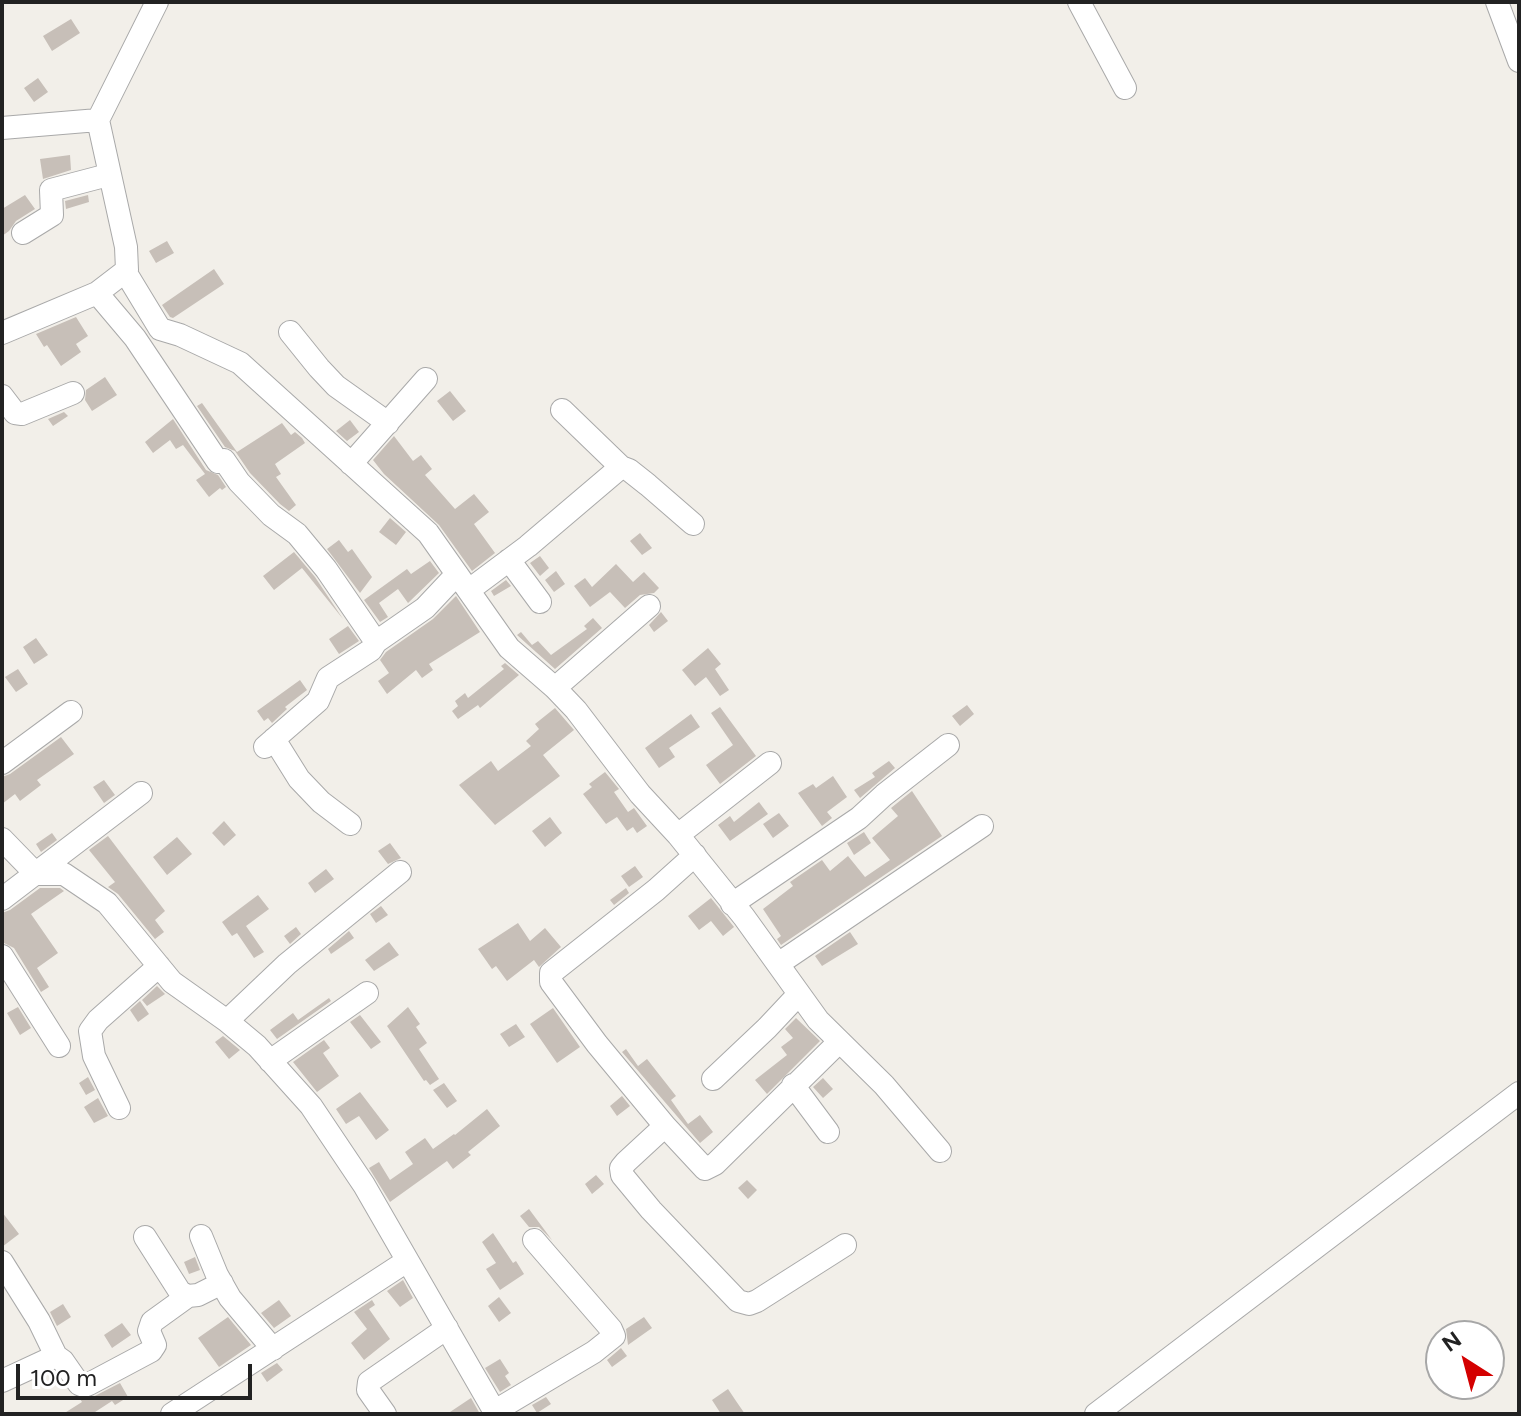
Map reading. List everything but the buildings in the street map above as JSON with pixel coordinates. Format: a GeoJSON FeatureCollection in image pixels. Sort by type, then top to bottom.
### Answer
{"type":"FeatureCollection","features":[{"type":"Feature","properties":{"kind":"street"},"geometry":{"type":"LineString","coordinates":[[2,333],[97,293],[126,273],[126,247],[98,120],[157,2]]}},
{"type":"Feature","properties":{"kind":"street"},"geometry":{"type":"LineString","coordinates":[[1079,2],[1125,88]]}},
{"type":"Feature","properties":{"kind":"street"},"geometry":{"type":"LineString","coordinates":[[1497,2],[1519,61]]}},
{"type":"Feature","properties":{"kind":"street"},"geometry":{"type":"LineString","coordinates":[[2,128],[98,120]]}},
{"type":"Feature","properties":{"kind":"street"},"geometry":{"type":"LineString","coordinates":[[23,233],[52,215],[51,190],[108,175]]}},
{"type":"Feature","properties":{"kind":"street"},"geometry":{"type":"LineString","coordinates":[[126,273],[160,329],[240,363],[428,533],[509,648],[576,710],[640,794],[695,855],[798,995],[839,1042],[884,1085],[940,1151]]}},
{"type":"Feature","properties":{"kind":"street"},"geometry":{"type":"LineString","coordinates":[[97,293],[135,338],[218,462],[224,460],[239,482],[271,515],[297,534],[326,569],[376,642]]}},
{"type":"Feature","properties":{"kind":"street"},"geometry":{"type":"LineString","coordinates":[[290,332],[336,386],[388,423]]}},
{"type":"Feature","properties":{"kind":"street"},"geometry":{"type":"LineString","coordinates":[[351,464],[426,379]]}},
{"type":"Feature","properties":{"kind":"street"},"geometry":{"type":"LineString","coordinates":[[2,396],[15,413],[22,414],[73,393]]}},
{"type":"Feature","properties":{"kind":"street"},"geometry":{"type":"LineString","coordinates":[[562,410],[621,467],[648,485],[693,524]]}},
{"type":"Feature","properties":{"kind":"street"},"geometry":{"type":"LineString","coordinates":[[350,824],[321,802],[269,743],[318,701],[328,678],[463,582],[509,560],[621,467]]}},
{"type":"Feature","properties":{"kind":"street"},"geometry":{"type":"LineString","coordinates":[[509,560],[540,602]]}},
{"type":"Feature","properties":{"kind":"street"},"geometry":{"type":"LineString","coordinates":[[555,688],[649,606]]}},
{"type":"Feature","properties":{"kind":"street"},"geometry":{"type":"LineString","coordinates":[[2,763],[71,712]]}},
{"type":"Feature","properties":{"kind":"street"},"geometry":{"type":"LineString","coordinates":[[732,904],[859,818],[948,745]]}},
{"type":"Feature","properties":{"kind":"street"},"geometry":{"type":"LineString","coordinates":[[678,835],[770,763]]}},
{"type":"Feature","properties":{"kind":"street"},"geometry":{"type":"LineString","coordinates":[[2,899],[141,793]]}},
{"type":"Feature","properties":{"kind":"street"},"geometry":{"type":"LineString","coordinates":[[778,964],[982,826]]}},
{"type":"Feature","properties":{"kind":"street"},"geometry":{"type":"LineString","coordinates":[[2,839],[36,874],[64,874],[107,903],[172,982],[257,1046],[311,1106],[364,1185],[495,1413],[594,1352],[614,1336],[534,1240]]}},
{"type":"Feature","properties":{"kind":"street"},"geometry":{"type":"LineString","coordinates":[[695,855],[656,890],[557,967],[549,978],[597,1044],[701,1166],[710,1168],[839,1042]]}},
{"type":"Feature","properties":{"kind":"street"},"geometry":{"type":"LineString","coordinates":[[227,1021],[287,964],[400,872]]}},
{"type":"Feature","properties":{"kind":"street"},"geometry":{"type":"LineString","coordinates":[[2,956],[59,1046]]}},
{"type":"Feature","properties":{"kind":"street"},"geometry":{"type":"LineString","coordinates":[[119,1108],[94,1056],[90,1031],[98,1020],[159,966]]}},
{"type":"Feature","properties":{"kind":"street"},"geometry":{"type":"LineString","coordinates":[[270,1061],[367,993]]}},
{"type":"Feature","properties":{"kind":"street"},"geometry":{"type":"LineString","coordinates":[[713,1079],[798,995]]}},
{"type":"Feature","properties":{"kind":"street"},"geometry":{"type":"LineString","coordinates":[[793,1085],[828,1132]]}},
{"type":"Feature","properties":{"kind":"street"},"geometry":{"type":"LineString","coordinates":[[1096,1414],[1519,1093]]}},
{"type":"Feature","properties":{"kind":"street"},"geometry":{"type":"LineString","coordinates":[[665,1126],[626,1162],[621,1168],[622,1175],[738,1301],[749,1304],[757,1301],[845,1245]]}},
{"type":"Feature","properties":{"kind":"street"},"geometry":{"type":"LineString","coordinates":[[201,1236],[222,1283],[237,1307],[273,1349]]}},
{"type":"Feature","properties":{"kind":"street"},"geometry":{"type":"LineString","coordinates":[[145,1237],[174,1284],[188,1296]]}},
{"type":"Feature","properties":{"kind":"street"},"geometry":{"type":"LineString","coordinates":[[172,1414],[407,1261]]}},
{"type":"Feature","properties":{"kind":"street"},"geometry":{"type":"LineString","coordinates":[[2,1262],[39,1321],[56,1356],[84,1386],[151,1351],[155,1345],[149,1331],[152,1322],[188,1296],[198,1295],[222,1283]]}},
{"type":"Feature","properties":{"kind":"street"},"geometry":{"type":"LineString","coordinates":[[385,1414],[368,1390],[369,1382],[447,1328]]}},
{"type":"Feature","properties":{"kind":"street"},"geometry":{"type":"LineString","coordinates":[[2,1381],[56,1356]]}}]}
